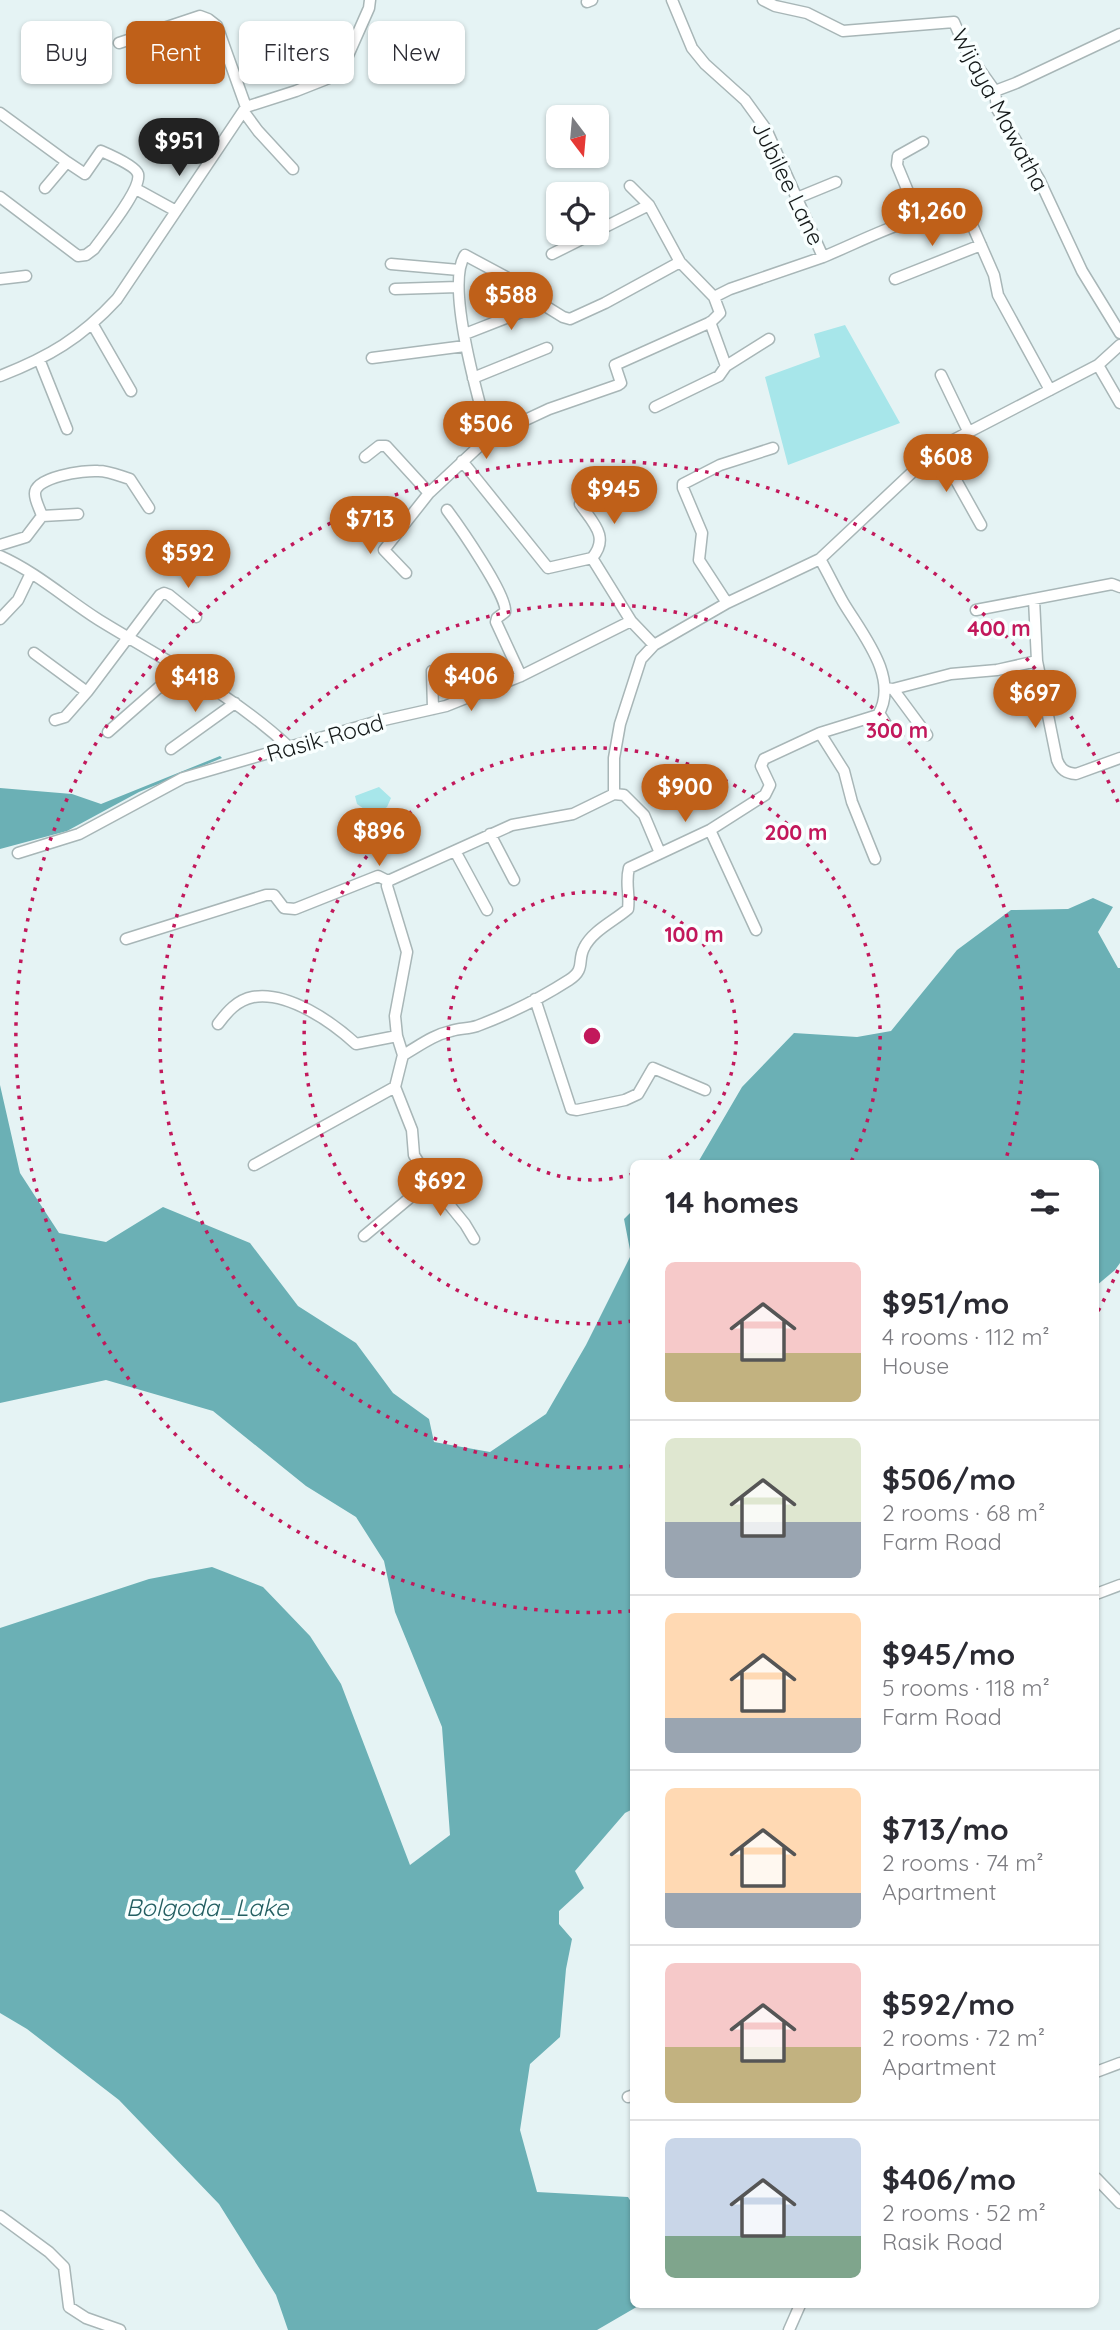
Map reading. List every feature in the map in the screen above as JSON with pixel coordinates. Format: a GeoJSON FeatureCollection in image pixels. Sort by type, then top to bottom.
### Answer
{"type":"FeatureCollection","features":[{"type":"Feature","properties":{"kind":"street"},"geometry":{"type":"LineString","coordinates":[[0,376],[40,359],[93,325],[117,299],[245,109],[329,78],[342,69],[370,0]]}},
{"type":"Feature","properties":{"kind":"street","name":"Jubilee Lane"},"geometry":{"type":"LineString","coordinates":[[672,0],[692,48],[705,64],[745,100],[766,129],[823,257],[919,218],[962,211],[969,218],[994,275],[998,295],[1050,390]]}},
{"type":"Feature","properties":{"kind":"street","name":"Wijaya Mawatha"},"geometry":{"type":"LineString","coordinates":[[763,0],[775,6],[807,13],[843,31],[954,22],[967,52],[995,90],[997,109],[1039,179],[1082,271],[1120,333]]}},
{"type":"Feature","properties":{"kind":"street"},"geometry":{"type":"LineString","coordinates":[[119,43],[200,16],[208,19],[217,26],[245,109],[258,131],[293,169]]}},
{"type":"Feature","properties":{"kind":"street"},"geometry":{"type":"LineString","coordinates":[[995,90],[1016,83],[1120,34]]}},
{"type":"Feature","properties":{"kind":"street"},"geometry":{"type":"LineString","coordinates":[[0,113],[85,174],[101,151],[136,169],[139,175],[136,189],[94,249],[86,255],[78,256],[0,197]]}},
{"type":"Feature","properties":{"kind":"street"},"geometry":{"type":"LineString","coordinates":[[919,218],[897,165],[898,156],[923,142]]}},
{"type":"Feature","properties":{"kind":"street"},"geometry":{"type":"LineString","coordinates":[[45,188],[67,162]]}},
{"type":"Feature","properties":{"kind":"street"},"geometry":{"type":"LineString","coordinates":[[797,198],[836,182]]}},
{"type":"Feature","properties":{"kind":"street"},"geometry":{"type":"LineString","coordinates":[[406,573],[384,550],[429,493],[489,437],[549,409],[618,385],[621,383],[615,365],[710,322],[720,313],[714,297],[680,262],[649,205],[630,186]]}},
{"type":"Feature","properties":{"kind":"street"},"geometry":{"type":"LineString","coordinates":[[136,189],[176,211]]}},
{"type":"Feature","properties":{"kind":"street"},"geometry":{"type":"LineString","coordinates":[[609,225],[649,205]]}},
{"type":"Feature","properties":{"kind":"street"},"geometry":{"type":"LineString","coordinates":[[552,254],[570,245]]}},
{"type":"Feature","properties":{"kind":"street"},"geometry":{"type":"LineString","coordinates":[[895,279],[981,245]]}},
{"type":"Feature","properties":{"kind":"street"},"geometry":{"type":"LineString","coordinates":[[489,437],[465,340],[458,287],[459,270],[466,255],[506,277],[563,317],[575,317],[680,262]]}},
{"type":"Feature","properties":{"kind":"street"},"geometry":{"type":"LineString","coordinates":[[714,297],[823,257]]}},
{"type":"Feature","properties":{"kind":"street"},"geometry":{"type":"LineString","coordinates":[[391,264],[459,270]]}},
{"type":"Feature","properties":{"kind":"street"},"geometry":{"type":"LineString","coordinates":[[0,279],[26,276]]}},
{"type":"Feature","properties":{"kind":"street"},"geometry":{"type":"LineString","coordinates":[[395,289],[458,287]]}},
{"type":"Feature","properties":{"kind":"street"},"geometry":{"type":"LineString","coordinates":[[372,358],[465,340],[542,304]]}},
{"type":"Feature","properties":{"kind":"street"},"geometry":{"type":"LineString","coordinates":[[710,322],[726,366]]}},
{"type":"Feature","properties":{"kind":"street"},"geometry":{"type":"LineString","coordinates":[[93,325],[131,391]]}},
{"type":"Feature","properties":{"kind":"street"},"geometry":{"type":"LineString","coordinates":[[655,407],[719,376],[726,366],[769,339]]}},
{"type":"Feature","properties":{"kind":"street"},"geometry":{"type":"LineString","coordinates":[[614,794],[614,758],[620,724],[642,659],[654,645],[727,603],[820,559],[938,448],[1098,365],[1120,345]]}},
{"type":"Feature","properties":{"kind":"street"},"geometry":{"type":"LineString","coordinates":[[473,378],[547,348]]}},
{"type":"Feature","properties":{"kind":"street"},"geometry":{"type":"LineString","coordinates":[[40,359],[67,429]]}},
{"type":"Feature","properties":{"kind":"street"},"geometry":{"type":"LineString","coordinates":[[1098,365],[1120,403]]}},
{"type":"Feature","properties":{"kind":"street"},"geometry":{"type":"LineString","coordinates":[[941,375],[968,431]]}},
{"type":"Feature","properties":{"kind":"street"},"geometry":{"type":"LineString","coordinates":[[365,457],[379,446],[386,446],[429,493]]}},
{"type":"Feature","properties":{"kind":"street"},"geometry":{"type":"LineString","coordinates":[[727,603],[699,560],[702,533],[683,484],[720,465],[772,448]]}},
{"type":"Feature","properties":{"kind":"street"},"geometry":{"type":"LineString","coordinates":[[938,448],[981,525]]}},
{"type":"Feature","properties":{"kind":"street"},"geometry":{"type":"LineString","coordinates":[[462,461],[548,568],[592,558],[600,549],[600,534],[580,504],[612,482]]}},
{"type":"Feature","properties":{"kind":"street"},"geometry":{"type":"LineString","coordinates":[[42,516],[35,494],[42,481],[95,470],[130,479],[149,508]]}},
{"type":"Feature","properties":{"kind":"street"},"geometry":{"type":"LineString","coordinates":[[447,510],[481,557],[506,604],[507,609],[496,622],[521,676]]}},
{"type":"Feature","properties":{"kind":"street"},"geometry":{"type":"LineString","coordinates":[[0,545],[26,537],[42,516],[78,514]]}},
{"type":"Feature","properties":{"kind":"street"},"geometry":{"type":"LineString","coordinates":[[0,556],[235,703],[290,748]]}},
{"type":"Feature","properties":{"kind":"street"},"geometry":{"type":"LineString","coordinates":[[592,558],[631,621],[654,645]]}},
{"type":"Feature","properties":{"kind":"street"},"geometry":{"type":"LineString","coordinates":[[820,559],[878,660],[889,689],[927,735]]}},
{"type":"Feature","properties":{"kind":"street"},"geometry":{"type":"LineString","coordinates":[[0,619],[18,600],[31,573]]}},
{"type":"Feature","properties":{"kind":"street"},"geometry":{"type":"LineString","coordinates":[[976,610],[1112,584],[1120,587]]}},
{"type":"Feature","properties":{"kind":"street"},"geometry":{"type":"LineString","coordinates":[[55,720],[65,717],[87,692],[164,593],[196,617]]}},
{"type":"Feature","properties":{"kind":"street"},"geometry":{"type":"LineString","coordinates":[[1034,599],[1037,661],[1061,769],[1076,774],[1120,758]]}},
{"type":"Feature","properties":{"kind":"street","name":"Rasik Road"},"geometry":{"type":"LineString","coordinates":[[18,853],[79,834],[183,778],[375,722],[446,706],[521,676],[631,621]]}},
{"type":"Feature","properties":{"kind":"street"},"geometry":{"type":"LineString","coordinates":[[34,653],[87,692]]}},
{"type":"Feature","properties":{"kind":"street"},"geometry":{"type":"LineString","coordinates":[[889,689],[951,674],[998,670],[1037,661]]}},
{"type":"Feature","properties":{"kind":"street"},"geometry":{"type":"LineString","coordinates":[[108,732],[181,668]]}},
{"type":"Feature","properties":{"kind":"street"},"geometry":{"type":"LineString","coordinates":[[432,671],[433,709]]}},
{"type":"Feature","properties":{"kind":"street"},"geometry":{"type":"LineString","coordinates":[[403,1055],[430,1038],[478,1025],[535,999],[572,978],[582,967],[582,951],[590,937],[628,909],[630,897],[626,881],[629,868],[710,830],[765,795],[770,785],[761,766],[764,759],[820,733],[878,715],[889,689]]}},
{"type":"Feature","properties":{"kind":"street"},"geometry":{"type":"LineString","coordinates":[[171,749],[235,703]]}},
{"type":"Feature","properties":{"kind":"street"},"geometry":{"type":"LineString","coordinates":[[879,713],[890,729]]}},
{"type":"Feature","properties":{"kind":"street"},"geometry":{"type":"LineString","coordinates":[[820,733],[844,771],[852,802],[875,859]]}},
{"type":"Feature","properties":{"kind":"street"},"geometry":{"type":"LineString","coordinates":[[388,881],[512,825],[573,814],[614,794],[624,795],[644,815],[660,853]]}},
{"type":"Feature","properties":{"kind":"street"},"geometry":{"type":"LineString","coordinates":[[710,830],[756,930]]}},
{"type":"Feature","properties":{"kind":"street"},"geometry":{"type":"LineString","coordinates":[[490,834],[514,880]]}},
{"type":"Feature","properties":{"kind":"street"},"geometry":{"type":"LineString","coordinates":[[455,851],[487,910]]}},
{"type":"Feature","properties":{"kind":"street"},"geometry":{"type":"LineString","coordinates":[[126,939],[266,895],[274,895],[284,908],[295,909],[378,876],[388,881]]}},
{"type":"Feature","properties":{"kind":"street"},"geometry":{"type":"LineString","coordinates":[[388,881],[387,886],[407,952],[395,1016],[403,1055],[395,1087],[412,1130],[414,1155],[430,1181],[474,1238]]}},
{"type":"Feature","properties":{"kind":"street"},"geometry":{"type":"LineString","coordinates":[[218,1024],[231,1008],[253,998],[275,999],[293,1002],[338,1028],[356,1044],[397,1036]]}},
{"type":"Feature","properties":{"kind":"street"},"geometry":{"type":"LineString","coordinates":[[535,999],[571,1109],[578,1110],[625,1100],[638,1094],[653,1068],[705,1090]]}},
{"type":"Feature","properties":{"kind":"street"},"geometry":{"type":"LineString","coordinates":[[254,1165],[395,1087]]}},
{"type":"Feature","properties":{"kind":"street"},"geometry":{"type":"LineString","coordinates":[[364,1236],[430,1181]]}},
{"type":"Feature","properties":{"kind":"street"},"geometry":{"type":"LineString","coordinates":[[1099,1593],[1120,1585]]}},
{"type":"Feature","properties":{"kind":"street"},"geometry":{"type":"LineString","coordinates":[[1099,2071],[1120,2063]]}},
{"type":"Feature","properties":{"kind":"street"},"geometry":{"type":"LineString","coordinates":[[1099,2181],[1120,2203]]}},
{"type":"Feature","properties":{"kind":"street"},"geometry":{"type":"LineString","coordinates":[[0,2216],[49,2252],[64,2267],[69,2307],[86,2318],[120,2330]]}},
{"type":"Feature","properties":{"kind":"street"},"geometry":{"type":"LineString","coordinates":[[789,2330],[799,2308]]}},
{"type":"Feature","properties":{"kind":"shaded area"},"geometry":{"type":"Polygon","coordinates":[[[845,325],[900,423],[788,465],[765,377],[820,357],[814,334],[845,325]]]}},
{"type":"Feature","properties":{"kind":"shaded area"},"geometry":{"type":"Polygon","coordinates":[[[379,787],[391,798],[387,807],[374,816],[357,804],[355,796],[379,787]]]}},
{"type":"Feature","properties":{"kind":"water"},"geometry":{"type":"Polygon","coordinates":[[[220,756],[222,758],[139,792],[67,831],[0,849],[0,788],[72,794],[101,804],[220,756]]]}},
{"type":"Feature","properties":{"kind":"water"},"geometry":{"type":"Polygon","coordinates":[[[1093,898],[1113,907],[1098,932],[1120,968],[1120,1263],[1099,1283],[1099,1160],[699,1160],[742,1087],[794,1033],[857,1037],[891,1031],[957,950],[1011,910],[1068,909],[1093,898]]]}},
{"type":"Feature","properties":{"kind":"water","name":"Bolgoda_Lake"},"geometry":{"type":"Polygon","coordinates":[[[0,1085],[20,1173],[59,1233],[106,1242],[163,1207],[250,1243],[298,1306],[356,1343],[393,1393],[429,1419],[434,1442],[490,1452],[546,1414],[586,1345],[630,1257],[630,1810],[575,1871],[584,1888],[559,1911],[559,1924],[572,1939],[566,1969],[560,2037],[530,2064],[520,2130],[537,2192],[628,2197],[630,2308],[635,2308],[597,2330],[288,2330],[276,2295],[219,2204],[119,2100],[27,2029],[0,2013],[0,1628],[149,1579],[212,1567],[263,1587],[310,1636],[341,1684],[410,1865],[450,1835],[442,1727],[395,1612],[384,1561],[356,1517],[306,1486],[213,1411],[106,1380],[0,1403],[0,1085]]]}},
{"type":"Feature","properties":{"kind":"water","name":"Bolgoda_Lake"},"geometry":{"type":"Polygon","coordinates":[[[630,1213],[630,1250],[624,1219],[630,1213]]]}}]}
